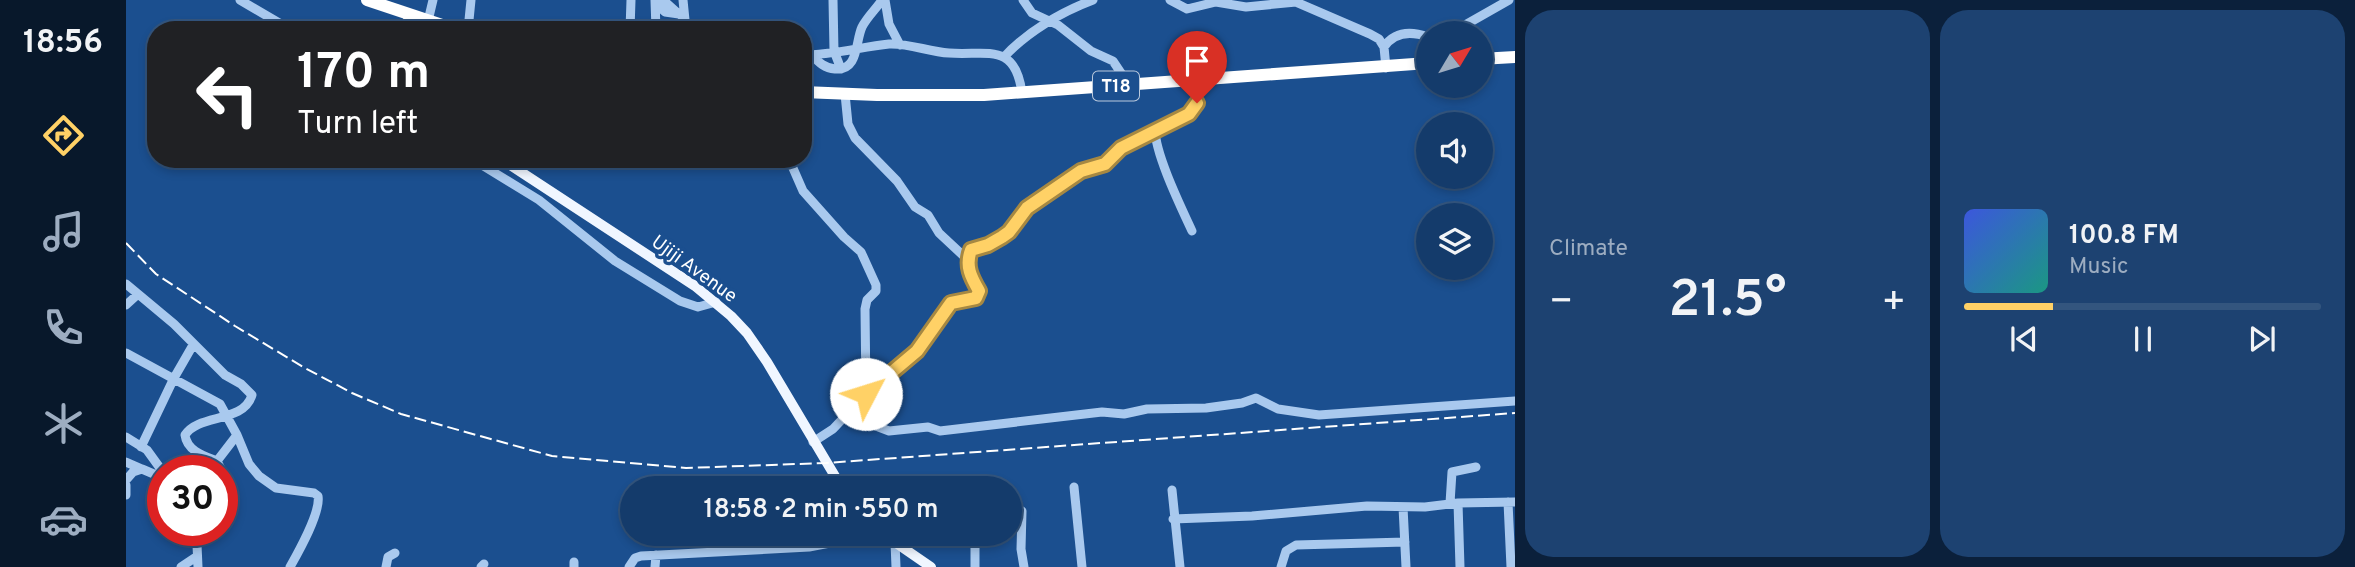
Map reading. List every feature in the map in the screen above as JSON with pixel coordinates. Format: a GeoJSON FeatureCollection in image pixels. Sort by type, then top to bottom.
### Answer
{"type":"FeatureCollection","features":[{"type":"Feature","properties":{"kind":"highway"},"geometry":{"type":"LineString","coordinates":[[367,0],[428,21]]}},
{"type":"Feature","properties":{"kind":"highway"},"geometry":{"type":"LineString","coordinates":[[1493,58],[1511,56]]}},
{"type":"Feature","properties":{"kind":"highway","name":"T18"},"geometry":{"type":"LineString","coordinates":[[812,92],[947,96],[1022,93],[1416,64]]}},
{"type":"Feature","properties":{"kind":"main road"},"geometry":{"type":"LineString","coordinates":[[408,21],[409,15]]}},
{"type":"Feature","properties":{"kind":"main road","name":"Ujiji Avenue"},"geometry":{"type":"LineString","coordinates":[[515,168],[716,302],[754,343],[834,476]]}},
{"type":"Feature","properties":{"kind":"main road"},"geometry":{"type":"LineString","coordinates":[[901,546],[931,567]]}},
{"type":"Feature","properties":{"kind":"street"},"geometry":{"type":"LineString","coordinates":[[240,0],[276,21]]}},
{"type":"Feature","properties":{"kind":"street"},"geometry":{"type":"LineString","coordinates":[[428,21],[433,0]]}},
{"type":"Feature","properties":{"kind":"street"},"geometry":{"type":"LineString","coordinates":[[469,21],[471,0]]}},
{"type":"Feature","properties":{"kind":"street"},"geometry":{"type":"LineString","coordinates":[[630,21],[631,0]]}},
{"type":"Feature","properties":{"kind":"street"},"geometry":{"type":"LineString","coordinates":[[682,0],[682,21]]}},
{"type":"Feature","properties":{"kind":"street"},"geometry":{"type":"LineString","coordinates":[[833,0],[834,51],[841,69]]}},
{"type":"Feature","properties":{"kind":"street"},"geometry":{"type":"LineString","coordinates":[[883,0],[889,24],[900,45]]}},
{"type":"Feature","properties":{"kind":"street"},"geometry":{"type":"LineString","coordinates":[[812,58],[823,65],[841,69],[853,61],[862,27],[883,0]]}},
{"type":"Feature","properties":{"kind":"street"},"geometry":{"type":"LineString","coordinates":[[1023,0],[1032,13],[1070,33],[1091,51],[1113,61],[1123,76],[1125,86]]}},
{"type":"Feature","properties":{"kind":"street"},"geometry":{"type":"LineString","coordinates":[[1004,57],[1018,43],[1050,22],[1082,2],[1093,0]]}},
{"type":"Feature","properties":{"kind":"street"},"geometry":{"type":"LineString","coordinates":[[1170,0],[1181,7],[1193,9],[1216,2],[1246,7],[1295,1],[1379,39],[1384,47],[1386,68]]}},
{"type":"Feature","properties":{"kind":"street"},"geometry":{"type":"LineString","coordinates":[[1472,21],[1509,0]]}},
{"type":"Feature","properties":{"kind":"street"},"geometry":{"type":"LineString","coordinates":[[658,1],[666,12],[679,21]]}},
{"type":"Feature","properties":{"kind":"street"},"geometry":{"type":"LineString","coordinates":[[657,21],[658,1]]}},
{"type":"Feature","properties":{"kind":"street"},"geometry":{"type":"LineString","coordinates":[[1384,47],[1392,37],[1409,32],[1416,34]]}},
{"type":"Feature","properties":{"kind":"street"},"geometry":{"type":"LineString","coordinates":[[812,54],[900,45],[953,54],[988,52],[1004,57],[1015,68],[1022,93]]}},
{"type":"Feature","properties":{"kind":"street"},"geometry":{"type":"LineString","coordinates":[[813,442],[833,429],[866,394],[917,351],[951,303],[976,298],[979,291],[970,278],[968,261],[971,250],[988,245],[1009,232],[1022,213],[1081,171],[1105,164],[1121,148],[1194,111],[1197,103],[1193,80]]}},
{"type":"Feature","properties":{"kind":"street"},"geometry":{"type":"LineString","coordinates":[[845,94],[848,124],[855,138],[897,180],[915,207],[928,215],[939,233],[968,261]]}},
{"type":"Feature","properties":{"kind":"street"},"geometry":{"type":"LineString","coordinates":[[1155,129],[1173,188],[1192,231]]}},
{"type":"Feature","properties":{"kind":"street"},"geometry":{"type":"LineString","coordinates":[[487,168],[539,200],[615,261],[680,301],[698,307],[716,302]]}},
{"type":"Feature","properties":{"kind":"street"},"geometry":{"type":"LineString","coordinates":[[793,168],[803,191],[862,253],[876,285],[876,291],[868,298],[865,309],[866,394]]}},
{"type":"Feature","properties":{"kind":"street"},"geometry":{"type":"LineString","coordinates":[[126,284],[174,324],[222,372],[252,394],[243,407],[227,416],[190,428],[185,435],[186,443],[205,455]]}},
{"type":"Feature","properties":{"kind":"street"},"geometry":{"type":"LineString","coordinates":[[126,305],[137,295]]}},
{"type":"Feature","properties":{"kind":"street"},"geometry":{"type":"LineString","coordinates":[[141,447],[174,378],[194,345]]}},
{"type":"Feature","properties":{"kind":"street"},"geometry":{"type":"LineString","coordinates":[[126,353],[220,404],[249,464],[259,476],[276,488],[314,493],[319,497],[307,537],[290,567]]}},
{"type":"Feature","properties":{"kind":"street"},"geometry":{"type":"LineString","coordinates":[[847,415],[889,431],[928,427],[944,431],[1091,413],[1124,414],[1147,409],[1213,407],[1256,398],[1278,409],[1320,415],[1515,401]]}},
{"type":"Feature","properties":{"kind":"street"},"geometry":{"type":"LineString","coordinates":[[222,455],[237,435]]}},
{"type":"Feature","properties":{"kind":"street"},"geometry":{"type":"LineString","coordinates":[[126,437],[151,455]]}},
{"type":"Feature","properties":{"kind":"street"},"geometry":{"type":"LineString","coordinates":[[126,463],[147,470]]}},
{"type":"Feature","properties":{"kind":"street"},"geometry":{"type":"LineString","coordinates":[[1460,567],[1452,472],[1476,467]]}},
{"type":"Feature","properties":{"kind":"street"},"geometry":{"type":"LineString","coordinates":[[126,495],[126,482],[133,472],[142,469]]}},
{"type":"Feature","properties":{"kind":"street"},"geometry":{"type":"LineString","coordinates":[[1074,487],[1082,567]]}},
{"type":"Feature","properties":{"kind":"street"},"geometry":{"type":"LineString","coordinates":[[1172,490],[1180,567]]}},
{"type":"Feature","properties":{"kind":"street"},"geometry":{"type":"LineString","coordinates":[[1173,519],[1252,516],[1352,507],[1511,502],[1513,563]]}},
{"type":"Feature","properties":{"kind":"street"},"geometry":{"type":"LineString","coordinates":[[1403,507],[1406,567]]}},
{"type":"Feature","properties":{"kind":"street"},"geometry":{"type":"LineString","coordinates":[[1281,567],[1281,559],[1286,551],[1296,545],[1405,542]]}},
{"type":"Feature","properties":{"kind":"street"},"geometry":{"type":"LineString","coordinates":[[629,567],[635,558],[656,555],[814,546]]}},
{"type":"Feature","properties":{"kind":"street"},"geometry":{"type":"LineString","coordinates":[[895,546],[896,567]]}},
{"type":"Feature","properties":{"kind":"street"},"geometry":{"type":"LineString","coordinates":[[975,546],[975,567]]}},
{"type":"Feature","properties":{"kind":"street"},"geometry":{"type":"LineString","coordinates":[[1021,546],[1024,567]]}},
{"type":"Feature","properties":{"kind":"street"},"geometry":{"type":"LineString","coordinates":[[386,567],[388,557],[395,553]]}},
{"type":"Feature","properties":{"kind":"street"},"geometry":{"type":"LineString","coordinates":[[655,567],[656,555]]}},
{"type":"Feature","properties":{"kind":"street"},"geometry":{"type":"LineString","coordinates":[[180,567],[197,562]]}},
{"type":"Feature","properties":{"kind":"railway"},"geometry":{"type":"LineString","coordinates":[[126,243],[156,274],[235,326],[352,393],[401,414],[552,456],[686,468],[826,463],[1515,413]]}},
{"type":"Feature","properties":{"kind":"route"},"geometry":{"type":"LineString","coordinates":[[866,394],[922,346],[951,303],[976,298],[979,291],[969,275],[968,259],[971,250],[988,245],[1009,232],[1027,208],[1081,171],[1105,164],[1121,148],[1194,111],[1197,103]]}}]}
